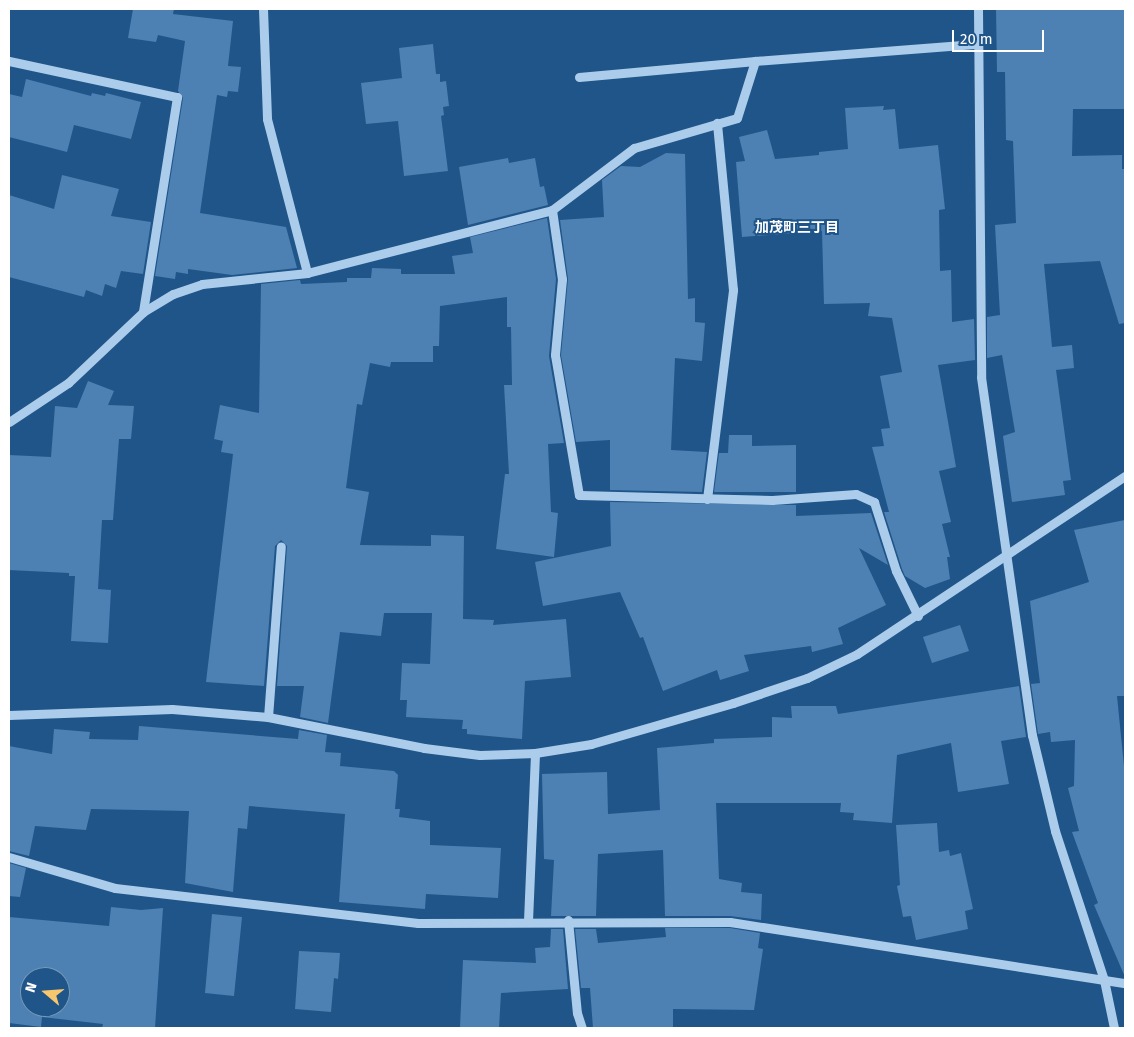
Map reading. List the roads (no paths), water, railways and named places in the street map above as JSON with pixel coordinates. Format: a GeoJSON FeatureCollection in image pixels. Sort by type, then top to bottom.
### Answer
{"type":"FeatureCollection","features":[{"type":"Feature","properties":{"kind":"street"},"geometry":{"type":"LineString","coordinates":[[263,9],[267,119],[307,273]]}},
{"type":"Feature","properties":{"kind":"street"},"geometry":{"type":"LineString","coordinates":[[978,9],[981,377],[1032,735],[1056,831],[1104,980],[1114,1028]]}},
{"type":"Feature","properties":{"kind":"street"},"geometry":{"type":"LineString","coordinates":[[579,77],[978,44]]}},
{"type":"Feature","properties":{"kind":"street"},"geometry":{"type":"LineString","coordinates":[[9,61],[177,97],[143,312]]}},
{"type":"Feature","properties":{"kind":"street"},"geometry":{"type":"LineString","coordinates":[[9,422],[68,383],[143,312],[173,294],[202,284],[307,273],[552,210],[634,148],[737,118],[755,61]]}},
{"type":"Feature","properties":{"kind":"street"},"geometry":{"type":"LineString","coordinates":[[707,499],[732,290],[717,124]]}},
{"type":"Feature","properties":{"kind":"street"},"geometry":{"type":"LineString","coordinates":[[552,210],[562,279],[555,355],[579,495],[772,500],[856,494],[874,502],[896,571],[918,616]]}},
{"type":"Feature","properties":{"kind":"street"},"geometry":{"type":"LineString","coordinates":[[9,715],[172,709],[268,717],[424,748],[480,755],[535,754],[591,744],[734,703],[807,678],[857,654],[918,616],[1125,476]]}},
{"type":"Feature","properties":{"kind":"street"},"geometry":{"type":"LineString","coordinates":[[268,717],[280,546]]}},
{"type":"Feature","properties":{"kind":"street"},"geometry":{"type":"LineString","coordinates":[[528,921],[535,754]]}},
{"type":"Feature","properties":{"kind":"street"},"geometry":{"type":"LineString","coordinates":[[9,857],[115,888],[418,923],[568,920],[730,922],[1125,983]]}},
{"type":"Feature","properties":{"kind":"street"},"geometry":{"type":"LineString","coordinates":[[568,920],[577,1013],[582,1028]]}},
{"type":"Feature","properties":{"kind":"district","name":"加茂町三丁目"},"geometry":{"type":"Point","coordinates":[797,228]}}]}
